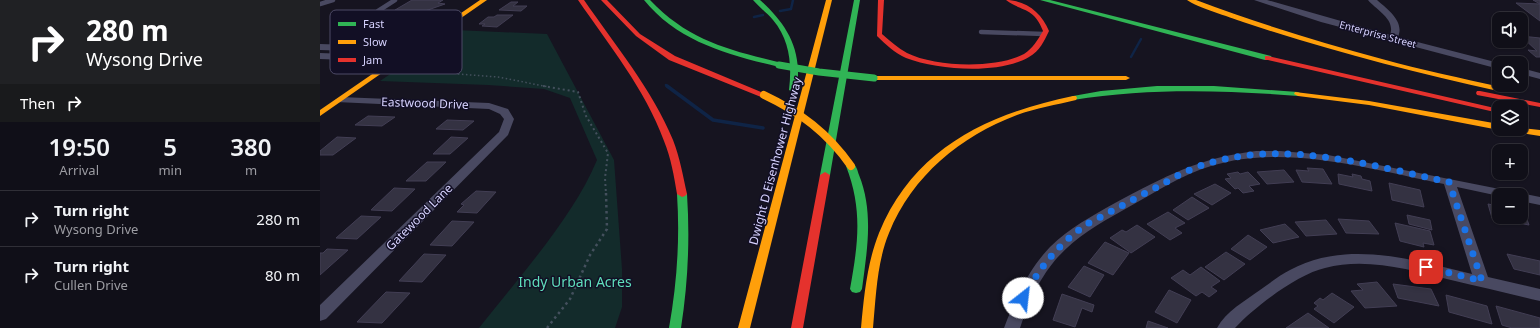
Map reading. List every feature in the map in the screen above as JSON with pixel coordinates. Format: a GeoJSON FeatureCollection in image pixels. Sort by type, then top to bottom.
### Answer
{"type":"FeatureCollection","features":[{"type":"Feature","properties":{"kind":"main road"},"geometry":{"type":"LineString","coordinates":[[462,15],[484,0]]}},
{"type":"Feature","properties":{"kind":"main road"},"geometry":{"type":"LineString","coordinates":[[581,0],[657,113],[675,158],[683,199],[685,232],[681,287],[675,328]]}},
{"type":"Feature","properties":{"kind":"main road"},"geometry":{"type":"LineString","coordinates":[[604,0],[638,35],[672,58],[792,108],[815,122],[830,136],[851,166],[860,185],[864,207],[863,235],[855,298]]}},
{"type":"Feature","properties":{"kind":"main road"},"geometry":{"type":"LineString","coordinates":[[647,0],[660,16],[691,36],[719,48],[779,65],[819,72],[874,78],[921,79],[1139,78]]}},
{"type":"Feature","properties":{"kind":"main road"},"geometry":{"type":"LineString","coordinates":[[756,0],[770,12],[783,27],[793,48],[796,71],[788,115]]}},
{"type":"Feature","properties":{"kind":"main road","name":"Dwight D Eisenhower Highway"},"geometry":{"type":"LineString","coordinates":[[744,328],[829,0]]}},
{"type":"Feature","properties":{"kind":"main road"},"geometry":{"type":"LineString","coordinates":[[798,328],[857,0]]}},
{"type":"Feature","properties":{"kind":"main road"},"geometry":{"type":"LineString","coordinates":[[881,0],[878,29],[881,39],[889,47],[902,55],[927,63],[964,66],[1007,62],[1036,49],[1042,44],[1046,34],[1045,23],[1040,17],[1027,8],[1009,0]]}},
{"type":"Feature","properties":{"kind":"main road"},"geometry":{"type":"LineString","coordinates":[[1043,0],[1294,65],[1492,109]]}},
{"type":"Feature","properties":{"kind":"main road"},"geometry":{"type":"LineString","coordinates":[[1190,0],[1256,25],[1330,49],[1446,78],[1540,98]]}},
{"type":"Feature","properties":{"kind":"main road"},"geometry":{"type":"LineString","coordinates":[[320,114],[377,74]]}},
{"type":"Feature","properties":{"kind":"main road"},"geometry":{"type":"LineString","coordinates":[[1236,80],[1330,90],[1492,121]]}},
{"type":"Feature","properties":{"kind":"main road"},"geometry":{"type":"LineString","coordinates":[[1420,81],[1540,105]]}},
{"type":"Feature","properties":{"kind":"main road"},"geometry":{"type":"LineString","coordinates":[[866,328],[878,252],[886,225],[907,189],[921,172],[968,134],[994,120],[1024,109],[1074,96],[1111,92],[1162,89],[1240,90],[1350,100],[1492,126]]}},
{"type":"Feature","properties":{"kind":"main road"},"geometry":{"type":"LineString","coordinates":[[1528,127],[1540,130]]}},
{"type":"Feature","properties":{"kind":"main road"},"geometry":{"type":"LineString","coordinates":[[1528,131],[1540,133]]}},
{"type":"Feature","properties":{"kind":"main road"},"geometry":{"type":"LineString","coordinates":[[767,237],[780,153]]}},
{"type":"Feature","properties":{"kind":"street","name":"Enterprise Street"},"geometry":{"type":"LineString","coordinates":[[1258,0],[1318,18],[1492,64]]}},
{"type":"Feature","properties":{"kind":"street"},"geometry":{"type":"LineString","coordinates":[[1372,0],[1395,22],[1397,30],[1393,38]]}},
{"type":"Feature","properties":{"kind":"street"},"geometry":{"type":"LineString","coordinates":[[320,47],[330,47]]}},
{"type":"Feature","properties":{"kind":"street"},"geometry":{"type":"LineString","coordinates":[[320,56],[330,57]]}},
{"type":"Feature","properties":{"kind":"street"},"geometry":{"type":"LineString","coordinates":[[1528,73],[1540,76]]}},
{"type":"Feature","properties":{"kind":"street","name":"Eastwood Drive"},"geometry":{"type":"LineString","coordinates":[[340,100],[481,105],[497,108],[507,115]]}},
{"type":"Feature","properties":{"kind":"street","name":"Gatewood Lane"},"geometry":{"type":"LineString","coordinates":[[320,315],[504,133],[508,124],[507,115]]}},
{"type":"Feature","properties":{"kind":"street"},"geometry":{"type":"LineString","coordinates":[[1012,328],[1021,302],[1034,278],[1054,253],[1074,233],[1096,219],[1200,166],[1243,156],[1274,154],[1304,155],[1346,161],[1492,191]]}},
{"type":"Feature","properties":{"kind":"street"},"geometry":{"type":"LineString","coordinates":[[1449,182],[1482,281]]}},
{"type":"Feature","properties":{"kind":"street"},"geometry":{"type":"LineString","coordinates":[[1528,198],[1540,201]]}},
{"type":"Feature","properties":{"kind":"street"},"geometry":{"type":"LineString","coordinates":[[1225,328],[1240,312],[1292,275],[1305,268],[1328,262],[1352,259],[1387,260],[1540,295]]}},
{"type":"Feature","properties":{"kind":"lane"},"geometry":{"type":"LineString","coordinates":[[320,4],[330,0]]}},
{"type":"Feature","properties":{"kind":"lane"},"geometry":{"type":"LineString","coordinates":[[379,10],[395,0]]}},
{"type":"Feature","properties":{"kind":"lane"},"geometry":{"type":"LineString","coordinates":[[981,32],[1046,34]]}},
{"type":"Feature","properties":{"kind":"path"},"geometry":{"type":"LineString","coordinates":[[458,74],[498,77],[578,92],[586,116],[608,152],[605,178],[608,211],[607,229],[590,255],[570,299],[547,328]]}},
{"type":"Feature","properties":{"kind":"green space","name":"Indy Urban Acres"},"geometry":{"type":"Polygon","coordinates":[[[462,30],[547,34],[614,160],[622,269],[622,307],[615,328],[479,328],[544,247],[574,204],[587,182],[597,160],[570,98],[544,89],[488,85],[380,81],[390,74],[462,74],[462,30]]]}},
{"type":"Feature","properties":{"kind":"building"},"geometry":{"type":"Polygon","coordinates":[[[412,0],[443,0],[438,3],[445,4],[428,10],[395,10],[412,0]]]}},
{"type":"Feature","properties":{"kind":"building"},"geometry":{"type":"Polygon","coordinates":[[[1533,0],[1540,0],[1540,4],[1533,0]]]}},
{"type":"Feature","properties":{"kind":"building"},"geometry":{"type":"Polygon","coordinates":[[[511,2],[518,2],[513,6],[527,6],[521,11],[499,10],[511,2]]]}},
{"type":"Feature","properties":{"kind":"building"},"geometry":{"type":"Polygon","coordinates":[[[1516,3],[1540,4],[1540,21],[1528,12],[1516,3]]]}},
{"type":"Feature","properties":{"kind":"building"},"geometry":{"type":"Polygon","coordinates":[[[497,15],[513,15],[497,27],[482,26],[485,24],[479,24],[488,17],[494,17],[497,15]]]}},
{"type":"Feature","properties":{"kind":"building"},"geometry":{"type":"Polygon","coordinates":[[[1528,37],[1540,38],[1540,57],[1536,57],[1528,50],[1537,51],[1528,43],[1528,37]]]}},
{"type":"Feature","properties":{"kind":"building"},"geometry":{"type":"Polygon","coordinates":[[[368,116],[395,117],[382,126],[355,125],[368,116]]]}},
{"type":"Feature","properties":{"kind":"building"},"geometry":{"type":"Polygon","coordinates":[[[447,120],[474,121],[463,130],[436,129],[447,120]]]}},
{"type":"Feature","properties":{"kind":"building"},"geometry":{"type":"Polygon","coordinates":[[[337,137],[356,138],[333,155],[320,155],[320,151],[337,137]]]}},
{"type":"Feature","properties":{"kind":"building"},"geometry":{"type":"Polygon","coordinates":[[[451,137],[468,138],[450,154],[433,154],[451,137]]]}},
{"type":"Feature","properties":{"kind":"building"},"geometry":{"type":"Polygon","coordinates":[[[427,162],[446,162],[426,181],[406,181],[427,162]]]}},
{"type":"Feature","properties":{"kind":"building"},"geometry":{"type":"Polygon","coordinates":[[[1307,168],[1323,169],[1332,184],[1302,182],[1296,170],[1309,171],[1307,168]]]}},
{"type":"Feature","properties":{"kind":"building"},"geometry":{"type":"Polygon","coordinates":[[[1284,170],[1294,182],[1267,184],[1257,172],[1284,170]]]}},
{"type":"Feature","properties":{"kind":"building"},"geometry":{"type":"Polygon","coordinates":[[[1238,172],[1240,174],[1248,172],[1260,184],[1249,186],[1254,191],[1243,193],[1238,188],[1235,189],[1225,179],[1231,178],[1227,174],[1238,172]]]}},
{"type":"Feature","properties":{"kind":"building"},"geometry":{"type":"Polygon","coordinates":[[[1338,174],[1353,177],[1352,174],[1361,176],[1362,179],[1370,181],[1372,191],[1339,184],[1338,174]]]}},
{"type":"Feature","properties":{"kind":"building"},"geometry":{"type":"Polygon","coordinates":[[[1389,183],[1420,190],[1424,207],[1392,200],[1389,183]]]}},
{"type":"Feature","properties":{"kind":"building"},"geometry":{"type":"Polygon","coordinates":[[[1215,184],[1231,193],[1212,205],[1194,194],[1215,184]]]}},
{"type":"Feature","properties":{"kind":"building"},"geometry":{"type":"Polygon","coordinates":[[[394,188],[415,189],[392,211],[371,210],[394,188]]]}},
{"type":"Feature","properties":{"kind":"building"},"geometry":{"type":"Polygon","coordinates":[[[476,191],[496,192],[477,213],[457,212],[464,205],[461,204],[476,191]]]}},
{"type":"Feature","properties":{"kind":"building"},"geometry":{"type":"Polygon","coordinates":[[[1192,197],[1209,208],[1188,220],[1173,210],[1192,197]]]}},
{"type":"Feature","properties":{"kind":"building"},"geometry":{"type":"Polygon","coordinates":[[[1488,204],[1492,205],[1492,218],[1488,204]]]}},
{"type":"Feature","properties":{"kind":"building"},"geometry":{"type":"Polygon","coordinates":[[[1168,212],[1185,223],[1175,228],[1182,233],[1170,240],[1147,224],[1168,212]]]}},
{"type":"Feature","properties":{"kind":"building"},"geometry":{"type":"Polygon","coordinates":[[[1407,215],[1430,220],[1432,230],[1409,224],[1407,215]]]}},
{"type":"Feature","properties":{"kind":"building"},"geometry":{"type":"Polygon","coordinates":[[[361,216],[381,217],[357,239],[336,238],[361,216]]]}},
{"type":"Feature","properties":{"kind":"building"},"geometry":{"type":"Polygon","coordinates":[[[1338,219],[1369,221],[1379,234],[1346,233],[1338,219]]]}},
{"type":"Feature","properties":{"kind":"building"},"geometry":{"type":"Polygon","coordinates":[[[1326,220],[1337,234],[1306,236],[1295,222],[1326,220]]]}},
{"type":"Feature","properties":{"kind":"building"},"geometry":{"type":"Polygon","coordinates":[[[452,221],[474,222],[452,246],[430,245],[452,221]]]}},
{"type":"Feature","properties":{"kind":"building"},"geometry":{"type":"Polygon","coordinates":[[[1395,223],[1430,231],[1434,245],[1423,243],[1424,247],[1400,241],[1395,223]]]}},
{"type":"Feature","properties":{"kind":"building"},"geometry":{"type":"Polygon","coordinates":[[[1285,224],[1299,237],[1273,243],[1260,230],[1285,224]]]}},
{"type":"Feature","properties":{"kind":"building"},"geometry":{"type":"Polygon","coordinates":[[[1137,225],[1155,237],[1131,253],[1110,238],[1122,230],[1126,232],[1137,225]]]}},
{"type":"Feature","properties":{"kind":"building"},"geometry":{"type":"Polygon","coordinates":[[[1248,235],[1267,247],[1250,260],[1231,249],[1248,235]]]}},
{"type":"Feature","properties":{"kind":"building"},"geometry":{"type":"Polygon","coordinates":[[[1105,242],[1129,253],[1113,275],[1088,263],[1105,242]]]}},
{"type":"Feature","properties":{"kind":"building"},"geometry":{"type":"Polygon","coordinates":[[[327,249],[348,250],[320,275],[320,253],[323,253],[327,249]]]}},
{"type":"Feature","properties":{"kind":"building"},"geometry":{"type":"Polygon","coordinates":[[[1226,252],[1245,264],[1224,280],[1205,267],[1226,252]]]}},
{"type":"Feature","properties":{"kind":"building"},"geometry":{"type":"Polygon","coordinates":[[[424,254],[446,255],[422,282],[399,281],[424,254]]]}},
{"type":"Feature","properties":{"kind":"building"},"geometry":{"type":"Polygon","coordinates":[[[1507,254],[1540,261],[1540,275],[1514,269],[1507,254]]]}},
{"type":"Feature","properties":{"kind":"building"},"geometry":{"type":"Polygon","coordinates":[[[1084,266],[1104,275],[1090,297],[1068,287],[1084,266]]]}},
{"type":"Feature","properties":{"kind":"building"},"geometry":{"type":"Polygon","coordinates":[[[1201,267],[1220,281],[1211,287],[1217,291],[1209,297],[1202,292],[1196,296],[1171,278],[1183,270],[1190,275],[1201,267]]]}},
{"type":"Feature","properties":{"kind":"building"},"geometry":{"type":"Polygon","coordinates":[[[1377,282],[1397,306],[1365,308],[1351,291],[1363,290],[1357,284],[1377,282]]]}},
{"type":"Feature","properties":{"kind":"building"},"geometry":{"type":"Polygon","coordinates":[[[1393,284],[1431,289],[1439,306],[1398,298],[1393,284]]]}},
{"type":"Feature","properties":{"kind":"building"},"geometry":{"type":"Polygon","coordinates":[[[1169,290],[1191,300],[1177,323],[1155,312],[1169,290]]]}},
{"type":"Feature","properties":{"kind":"building"},"geometry":{"type":"Polygon","coordinates":[[[386,292],[410,293],[382,323],[357,322],[386,292]]]}},
{"type":"Feature","properties":{"kind":"building"},"geometry":{"type":"Polygon","coordinates":[[[1332,293],[1354,307],[1334,323],[1314,309],[1318,306],[1314,303],[1320,298],[1323,300],[1332,293]]]}},
{"type":"Feature","properties":{"kind":"building"},"geometry":{"type":"Polygon","coordinates":[[[1062,294],[1094,305],[1092,312],[1082,308],[1075,327],[1053,320],[1062,294]]]}},
{"type":"Feature","properties":{"kind":"building"},"geometry":{"type":"Polygon","coordinates":[[[1446,295],[1487,306],[1492,324],[1449,312],[1446,295]]]}},
{"type":"Feature","properties":{"kind":"building"},"geometry":{"type":"Polygon","coordinates":[[[1496,306],[1540,318],[1540,328],[1512,328],[1502,325],[1496,306]]]}},
{"type":"Feature","properties":{"kind":"building"},"geometry":{"type":"Polygon","coordinates":[[[1308,313],[1329,328],[1286,328],[1308,313]]]}},
{"type":"Feature","properties":{"kind":"building"},"geometry":{"type":"Polygon","coordinates":[[[1148,321],[1168,328],[1146,328],[1148,321]]]}},
{"type":"Feature","properties":{"kind":"waterway"},"geometry":{"type":"LineString","coordinates":[[780,11],[791,9],[793,0]]}},
{"type":"Feature","properties":{"kind":"waterway"},"geometry":{"type":"LineString","coordinates":[[754,17],[763,15]]}},
{"type":"Feature","properties":{"kind":"waterway"},"geometry":{"type":"LineString","coordinates":[[1131,57],[1141,39]]}},
{"type":"Feature","properties":{"kind":"waterway"},"geometry":{"type":"LineString","coordinates":[[667,86],[713,120],[763,128]]}},
{"type":"Feature","properties":{"kind":"traffic: fast"},"geometry":{"type":"LineString","coordinates":[[647,0],[675,26],[707,44],[742,56],[779,65]]}},
{"type":"Feature","properties":{"kind":"traffic: fast"},"geometry":{"type":"LineString","coordinates":[[756,0],[776,19],[788,40],[794,63],[793,90]]}},
{"type":"Feature","properties":{"kind":"traffic: fast"},"geometry":{"type":"LineString","coordinates":[[825,175],[857,0]]}},
{"type":"Feature","properties":{"kind":"traffic: fast"},"geometry":{"type":"LineString","coordinates":[[1043,0],[1268,58]]}},
{"type":"Feature","properties":{"kind":"traffic: fast"},"geometry":{"type":"LineString","coordinates":[[779,65],[819,72],[874,78]]}},
{"type":"Feature","properties":{"kind":"traffic: fast"},"geometry":{"type":"LineString","coordinates":[[1073,98],[1129,90],[1185,88],[1214,88],[1298,94]]}},
{"type":"Feature","properties":{"kind":"traffic: fast"},"geometry":{"type":"LineString","coordinates":[[851,166],[861,197],[863,212],[863,242],[856,289]]}},
{"type":"Feature","properties":{"kind":"traffic: fast"},"geometry":{"type":"LineString","coordinates":[[675,328],[683,261],[684,228],[682,194]]}},
{"type":"Feature","properties":{"kind":"traffic: slow"},"geometry":{"type":"LineString","coordinates":[[462,15],[484,0]]}},
{"type":"Feature","properties":{"kind":"traffic: slow"},"geometry":{"type":"LineString","coordinates":[[744,328],[829,0]]}},
{"type":"Feature","properties":{"kind":"traffic: slow"},"geometry":{"type":"LineString","coordinates":[[1190,0],[1304,39],[1381,61],[1492,88]]}},
{"type":"Feature","properties":{"kind":"traffic: slow"},"geometry":{"type":"LineString","coordinates":[[320,114],[378,74]]}},
{"type":"Feature","properties":{"kind":"traffic: slow"},"geometry":{"type":"LineString","coordinates":[[874,78],[1126,78]]}},
{"type":"Feature","properties":{"kind":"traffic: slow"},"geometry":{"type":"LineString","coordinates":[[1298,94],[1369,103],[1492,126]]}},
{"type":"Feature","properties":{"kind":"traffic: slow"},"geometry":{"type":"LineString","coordinates":[[764,95],[791,109],[823,132],[833,142],[851,166]]}},
{"type":"Feature","properties":{"kind":"traffic: slow"},"geometry":{"type":"LineString","coordinates":[[867,328],[872,280],[880,244],[897,205],[915,181],[936,159],[960,141],[986,126],[1014,114],[1073,98]]}},
{"type":"Feature","properties":{"kind":"traffic: slow"},"geometry":{"type":"LineString","coordinates":[[1528,131],[1540,133]]}},
{"type":"Feature","properties":{"kind":"traffic: jam"},"geometry":{"type":"LineString","coordinates":[[581,0],[644,91],[657,115],[668,140],[677,167],[682,194]]}},
{"type":"Feature","properties":{"kind":"traffic: jam"},"geometry":{"type":"LineString","coordinates":[[604,0],[638,35],[672,58],[764,95]]}},
{"type":"Feature","properties":{"kind":"traffic: jam"},"geometry":{"type":"LineString","coordinates":[[881,0],[879,35],[895,49],[909,56],[927,61],[960,66],[996,65],[1012,61],[1026,55],[1037,47],[1046,31],[1044,25],[1032,11],[1009,0]]}},
{"type":"Feature","properties":{"kind":"traffic: jam"},"geometry":{"type":"LineString","coordinates":[[1268,58],[1492,109]]}},
{"type":"Feature","properties":{"kind":"traffic: jam"},"geometry":{"type":"LineString","coordinates":[[1480,93],[1540,105]]}},
{"type":"Feature","properties":{"kind":"traffic: jam"},"geometry":{"type":"LineString","coordinates":[[797,328],[825,175]]}},
{"type":"Feature","properties":{"kind":"route"},"geometry":{"type":"LineString","coordinates":[[1023,298],[1037,274],[1054,253],[1074,233],[1089,223],[1183,173],[1208,163],[1243,156],[1292,154],[1321,157],[1358,163],[1449,182],[1482,281],[1426,267]]}}]}
